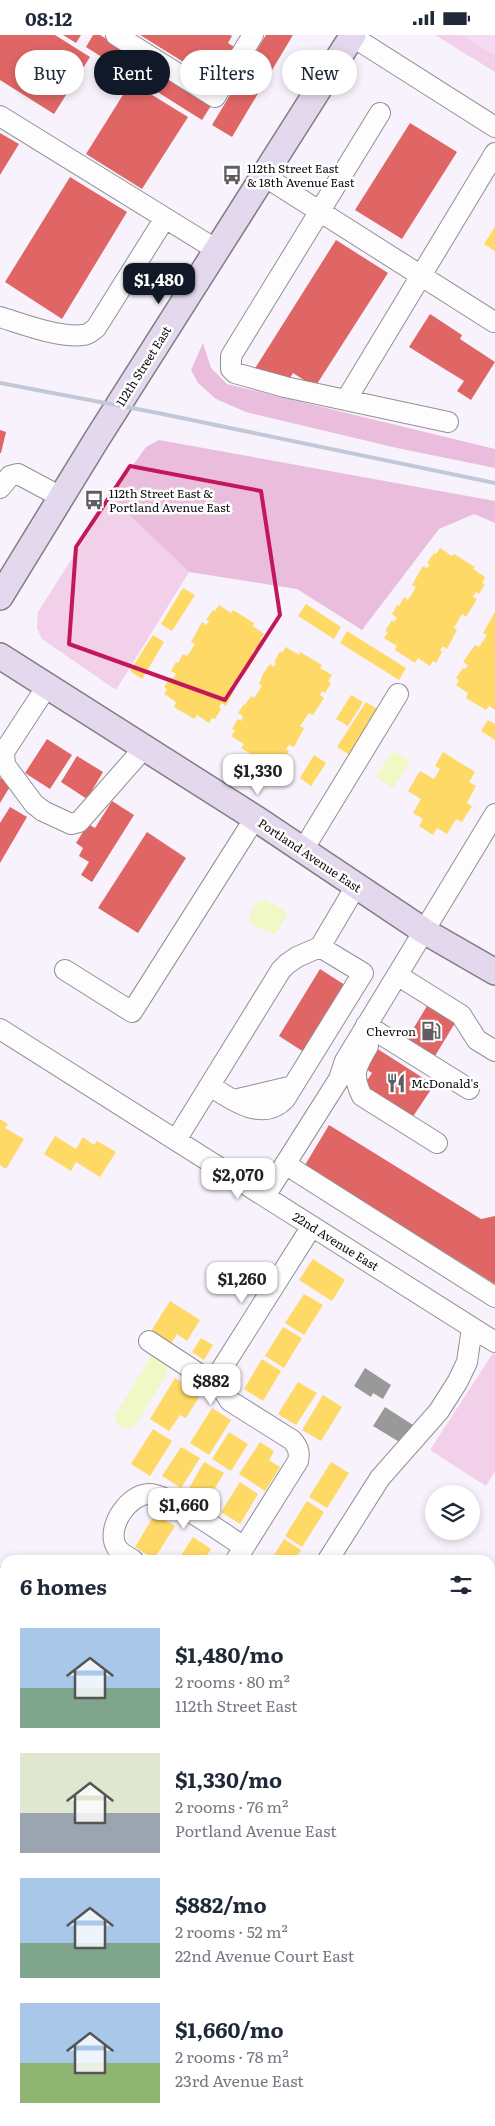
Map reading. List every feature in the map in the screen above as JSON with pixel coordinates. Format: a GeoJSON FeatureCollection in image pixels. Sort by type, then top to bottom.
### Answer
{"type":"FeatureCollection","features":[{"type":"Feature","properties":{"kind":"main road","name":"112th Street East"},"geometry":{"type":"LineString","coordinates":[[0,597],[352,35]]}},
{"type":"Feature","properties":{"kind":"main road","name":"Portland Avenue East"},"geometry":{"type":"LineString","coordinates":[[0,656],[255,818],[424,931],[495,972]]}},
{"type":"Feature","properties":{"kind":"street"},"geometry":{"type":"LineString","coordinates":[[116,35],[215,97],[254,35]]}},
{"type":"Feature","properties":{"kind":"street"},"geometry":{"type":"LineString","coordinates":[[352,35],[495,127]]}},
{"type":"Feature","properties":{"kind":"street"},"geometry":{"type":"LineString","coordinates":[[380,113],[232,356],[231,369],[235,373],[285,387],[448,423]]}},
{"type":"Feature","properties":{"kind":"street"},"geometry":{"type":"LineString","coordinates":[[0,116],[217,250]]}},
{"type":"Feature","properties":{"kind":"street"},"geometry":{"type":"LineString","coordinates":[[346,401],[495,153]]}},
{"type":"Feature","properties":{"kind":"street"},"geometry":{"type":"LineString","coordinates":[[264,176],[494,322]]}},
{"type":"Feature","properties":{"kind":"street"},"geometry":{"type":"LineString","coordinates":[[0,317],[72,335],[84,335],[92,331],[96,328],[165,218]]}},
{"type":"Feature","properties":{"kind":"street"},"geometry":{"type":"LineString","coordinates":[[0,488],[10,476],[18,474],[61,497]]}},
{"type":"Feature","properties":{"kind":"street"},"geometry":{"type":"LineString","coordinates":[[47,686],[4,752],[5,765],[34,804],[42,811],[71,824],[79,822],[144,748]]}},
{"type":"Feature","properties":{"kind":"street"},"geometry":{"type":"LineString","coordinates":[[303,850],[398,694]]}},
{"type":"Feature","properties":{"kind":"street"},"geometry":{"type":"LineString","coordinates":[[437,1143],[362,1096],[356,1083],[356,1065],[397,975],[495,813]]}},
{"type":"Feature","properties":{"kind":"street"},"geometry":{"type":"LineString","coordinates":[[65,970],[132,1012],[255,818]]}},
{"type":"Feature","properties":{"kind":"street"},"geometry":{"type":"LineString","coordinates":[[176,1140],[281,971],[286,964],[297,957],[320,947],[356,886]]}},
{"type":"Feature","properties":{"kind":"street"},"geometry":{"type":"LineString","coordinates":[[210,1086],[234,1100],[292,1086],[363,973],[320,947]]}},
{"type":"Feature","properties":{"kind":"street"},"geometry":{"type":"LineString","coordinates":[[397,975],[461,1015],[477,1039],[494,1049]]}},
{"type":"Feature","properties":{"kind":"street"},"geometry":{"type":"LineString","coordinates":[[372,1028],[469,1089]]}},
{"type":"Feature","properties":{"kind":"street"},"geometry":{"type":"LineString","coordinates":[[265,1196],[338,1079],[345,1061],[372,1028]]}},
{"type":"Feature","properties":{"kind":"street","name":"22nd Avenue East"},"geometry":{"type":"LineString","coordinates":[[1,1031],[495,1342]]}},
{"type":"Feature","properties":{"kind":"street"},"geometry":{"type":"LineString","coordinates":[[285,1164],[495,1297]]}},
{"type":"Feature","properties":{"kind":"street"},"geometry":{"type":"LineString","coordinates":[[222,1389],[219,1373],[312,1226]]}},
{"type":"Feature","properties":{"kind":"street"},"geometry":{"type":"LineString","coordinates":[[331,1555],[380,1477],[438,1411],[458,1381],[467,1362],[472,1327]]}},
{"type":"Feature","properties":{"kind":"street"},"geometry":{"type":"LineString","coordinates":[[126,1555],[121,1552],[114,1541],[114,1529],[120,1515],[134,1500],[150,1494],[169,1500],[240,1553],[298,1461],[299,1454],[297,1446],[292,1440],[230,1401],[222,1389],[149,1341]]}},
{"type":"Feature","properties":{"kind":"highlighted area"},"geometry":{"type":"Polygon","coordinates":[[[130,466],[261,491],[280,615],[225,700],[69,644],[76,547],[130,466]]]}},
{"type":"Feature","properties":{"kind":"shaded area"},"geometry":{"type":"Polygon","coordinates":[[[435,35],[495,35],[495,72],[435,35]]]}},
{"type":"Feature","properties":{"kind":"shaded area"},"geometry":{"type":"Polygon","coordinates":[[[461,35],[495,35],[494,55],[461,35]]]}},
{"type":"Feature","properties":{"kind":"shaded area"},"geometry":{"type":"Polygon","coordinates":[[[203,343],[211,368],[227,384],[495,449],[495,468],[397,448],[246,412],[216,399],[198,383],[191,370],[203,343]]]}},
{"type":"Feature","properties":{"kind":"shaded area"},"geometry":{"type":"Polygon","coordinates":[[[159,440],[495,501],[495,523],[474,514],[439,529],[362,630],[297,589],[189,572],[119,505],[114,492],[146,447],[159,440]]]}},
{"type":"Feature","properties":{"kind":"shaded area"},"geometry":{"type":"Polygon","coordinates":[[[114,492],[119,505],[189,572],[116,690],[42,639],[37,628],[38,612],[114,492]]]}},
{"type":"Feature","properties":{"kind":"shaded area"},"geometry":{"type":"Polygon","coordinates":[[[393,751],[410,761],[393,788],[376,777],[393,751]]]}},
{"type":"Feature","properties":{"kind":"shaded area"},"geometry":{"type":"Polygon","coordinates":[[[265,900],[286,911],[287,914],[274,934],[250,923],[250,915],[253,908],[265,900]]]}},
{"type":"Feature","properties":{"kind":"shaded area"},"geometry":{"type":"Polygon","coordinates":[[[493,1353],[495,1355],[495,1471],[486,1486],[430,1450],[493,1353]]]}},
{"type":"Feature","properties":{"kind":"shaded area"},"geometry":{"type":"Polygon","coordinates":[[[152,1355],[167,1364],[167,1373],[137,1423],[132,1428],[124,1428],[116,1423],[115,1415],[152,1355]]]}},
{"type":"Feature","properties":{"kind":"building: Homes"},"geometry":{"type":"Polygon","coordinates":[[[495,227],[495,251],[484,244],[495,227]]]}},
{"type":"Feature","properties":{"kind":"building: Homes"},"geometry":{"type":"Polygon","coordinates":[[[440,548],[475,567],[473,569],[485,577],[482,583],[485,584],[479,594],[476,592],[473,597],[477,599],[466,617],[462,614],[454,628],[457,630],[447,649],[443,646],[436,663],[433,661],[430,666],[418,658],[415,663],[395,650],[397,646],[384,638],[388,632],[385,631],[392,620],[394,622],[397,618],[392,614],[397,605],[399,606],[404,597],[408,600],[416,587],[412,585],[423,566],[427,568],[430,565],[427,563],[440,548]]]}},
{"type":"Feature","properties":{"kind":"building: Homes"},"geometry":{"type":"Polygon","coordinates":[[[183,588],[195,595],[172,631],[161,624],[183,588]]]}},
{"type":"Feature","properties":{"kind":"building: Homes"},"geometry":{"type":"Polygon","coordinates":[[[306,604],[341,627],[334,639],[298,616],[306,604]]]}},
{"type":"Feature","properties":{"kind":"building: Homes"},"geometry":{"type":"Polygon","coordinates":[[[219,605],[231,613],[233,610],[254,623],[253,626],[264,634],[261,639],[264,641],[258,651],[255,649],[252,653],[256,656],[245,674],[241,671],[233,685],[236,687],[226,706],[222,703],[215,719],[212,718],[209,723],[197,715],[194,719],[174,707],[176,702],[164,694],[167,689],[164,687],[171,677],[173,679],[176,674],[171,671],[176,662],[178,663],[183,654],[187,656],[195,644],[191,642],[202,622],[206,625],[209,621],[206,620],[219,605]]]}},
{"type":"Feature","properties":{"kind":"building: Homes"},"geometry":{"type":"Polygon","coordinates":[[[495,612],[495,710],[489,706],[486,710],[466,698],[468,693],[456,685],[459,680],[456,678],[463,668],[465,669],[468,665],[463,662],[475,645],[479,647],[487,635],[483,633],[495,612]]]}},
{"type":"Feature","properties":{"kind":"building: Homes"},"geometry":{"type":"Polygon","coordinates":[[[347,631],[406,668],[399,680],[340,643],[347,631]]]}},
{"type":"Feature","properties":{"kind":"building: Homes"},"geometry":{"type":"Polygon","coordinates":[[[153,635],[164,642],[142,679],[130,671],[153,635]]]}},
{"type":"Feature","properties":{"kind":"building: Homes"},"geometry":{"type":"Polygon","coordinates":[[[286,647],[299,655],[300,652],[322,665],[320,668],[332,675],[328,681],[331,683],[325,693],[322,691],[320,695],[324,698],[313,715],[309,713],[300,726],[304,728],[294,747],[289,745],[286,749],[289,751],[277,765],[264,757],[262,761],[241,748],[244,744],[231,736],[235,731],[232,729],[238,719],[241,721],[243,716],[238,713],[251,696],[254,698],[262,686],[259,684],[263,674],[270,664],[274,667],[276,663],[274,662],[280,651],[282,653],[286,647]]]}},
{"type":"Feature","properties":{"kind":"building: Homes"},"geometry":{"type":"Polygon","coordinates":[[[351,695],[363,702],[348,726],[336,719],[351,695]]]}},
{"type":"Feature","properties":{"kind":"building: Homes"},"geometry":{"type":"Polygon","coordinates":[[[366,702],[382,712],[353,757],[337,747],[366,702]]]}},
{"type":"Feature","properties":{"kind":"building: Homes"},"geometry":{"type":"Polygon","coordinates":[[[488,720],[495,724],[495,740],[481,731],[488,720]]]}},
{"type":"Feature","properties":{"kind":"building: Homes"},"geometry":{"type":"Polygon","coordinates":[[[443,752],[475,772],[469,782],[476,786],[467,803],[472,806],[462,822],[456,819],[447,834],[437,828],[433,835],[419,826],[423,819],[413,813],[421,799],[408,791],[420,771],[434,779],[440,769],[435,766],[443,752]]]}},
{"type":"Feature","properties":{"kind":"building: Homes"},"geometry":{"type":"Polygon","coordinates":[[[314,755],[326,763],[311,786],[300,778],[314,755]]]}},
{"type":"Feature","properties":{"kind":"building: Homes"},"geometry":{"type":"Polygon","coordinates":[[[0,1119],[8,1124],[5,1128],[24,1139],[6,1169],[0,1165],[0,1119]]]}},
{"type":"Feature","properties":{"kind":"building: Homes"},"geometry":{"type":"Polygon","coordinates":[[[55,1136],[76,1149],[83,1137],[94,1145],[97,1141],[116,1152],[100,1177],[76,1162],[71,1171],[44,1154],[55,1136]]]}},
{"type":"Feature","properties":{"kind":"building: Homes"},"geometry":{"type":"Polygon","coordinates":[[[313,1259],[345,1280],[332,1301],[299,1280],[313,1259]]]}},
{"type":"Feature","properties":{"kind":"building: Homes"},"geometry":{"type":"Polygon","coordinates":[[[304,1294],[323,1305],[304,1335],[285,1323],[304,1294]]]}},
{"type":"Feature","properties":{"kind":"building: Homes"},"geometry":{"type":"Polygon","coordinates":[[[170,1301],[200,1320],[187,1341],[177,1334],[168,1349],[148,1336],[170,1301]]]}},
{"type":"Feature","properties":{"kind":"building: Homes"},"geometry":{"type":"Polygon","coordinates":[[[283,1327],[302,1338],[284,1368],[265,1356],[283,1327]]]}},
{"type":"Feature","properties":{"kind":"building: Homes"},"geometry":{"type":"Polygon","coordinates":[[[201,1338],[213,1345],[204,1360],[192,1352],[201,1338]]]}},
{"type":"Feature","properties":{"kind":"building: Homes"},"geometry":{"type":"Polygon","coordinates":[[[262,1359],[281,1371],[263,1401],[244,1389],[262,1359]]]}},
{"type":"Feature","properties":{"kind":"building: Homes"},"geometry":{"type":"Polygon","coordinates":[[[175,1378],[187,1386],[191,1381],[204,1389],[186,1418],[180,1415],[169,1431],[150,1419],[175,1378]]]}},
{"type":"Feature","properties":{"kind":"building: Homes"},"geometry":{"type":"Polygon","coordinates":[[[298,1382],[317,1393],[296,1425],[278,1414],[298,1382]]]}},
{"type":"Feature","properties":{"kind":"building: Homes"},"geometry":{"type":"Polygon","coordinates":[[[323,1395],[342,1407],[321,1441],[302,1430],[323,1395]]]}},
{"type":"Feature","properties":{"kind":"building: Homes"},"geometry":{"type":"Polygon","coordinates":[[[212,1408],[231,1420],[209,1455],[190,1443],[212,1408]]]}},
{"type":"Feature","properties":{"kind":"building: Homes"},"geometry":{"type":"Polygon","coordinates":[[[153,1429],[172,1441],[150,1476],[131,1464],[153,1429]]]}},
{"type":"Feature","properties":{"kind":"building: Homes"},"geometry":{"type":"Polygon","coordinates":[[[229,1432],[248,1444],[231,1471],[212,1459],[229,1432]]]}},
{"type":"Feature","properties":{"kind":"building: Homes"},"geometry":{"type":"Polygon","coordinates":[[[260,1442],[274,1451],[269,1460],[280,1467],[265,1491],[239,1474],[260,1442]]]}},
{"type":"Feature","properties":{"kind":"building: Homes"},"geometry":{"type":"Polygon","coordinates":[[[181,1447],[200,1458],[181,1488],[162,1476],[181,1447]]]}},
{"type":"Feature","properties":{"kind":"building: Homes"},"geometry":{"type":"Polygon","coordinates":[[[204,1462],[224,1473],[206,1503],[187,1492],[204,1462]]]}},
{"type":"Feature","properties":{"kind":"building: Homes"},"geometry":{"type":"Polygon","coordinates":[[[331,1462],[349,1473],[327,1508],[309,1497],[331,1462]]]}},
{"type":"Feature","properties":{"kind":"building: Homes"},"geometry":{"type":"Polygon","coordinates":[[[240,1482],[258,1494],[240,1524],[221,1512],[240,1482]]]}},
{"type":"Feature","properties":{"kind":"building: Homes"},"geometry":{"type":"Polygon","coordinates":[[[307,1501],[324,1512],[302,1547],[285,1536],[307,1501]]]}},
{"type":"Feature","properties":{"kind":"building: Homes"},"geometry":{"type":"Polygon","coordinates":[[[155,1514],[175,1526],[157,1555],[148,1555],[135,1547],[155,1514]]]}},
{"type":"Feature","properties":{"kind":"building: Homes"},"geometry":{"type":"Polygon","coordinates":[[[193,1537],[211,1549],[207,1555],[181,1555],[193,1537]]]}},
{"type":"Feature","properties":{"kind":"building: Homes"},"geometry":{"type":"Polygon","coordinates":[[[284,1539],[301,1550],[298,1555],[274,1555],[284,1539]]]}},
{"type":"Feature","properties":{"kind":"building: Shops"},"geometry":{"type":"Polygon","coordinates":[[[0,35],[55,35],[79,50],[15,50],[15,89],[0,80],[0,35]]]}},
{"type":"Feature","properties":{"kind":"building: Shops"},"geometry":{"type":"Polygon","coordinates":[[[63,35],[81,35],[76,43],[63,35]]]}},
{"type":"Feature","properties":{"kind":"building: Shops"},"geometry":{"type":"Polygon","coordinates":[[[93,35],[100,35],[124,50],[94,50],[94,52],[86,47],[93,35]]]}},
{"type":"Feature","properties":{"kind":"building: Shops"},"geometry":{"type":"Polygon","coordinates":[[[140,35],[230,35],[232,36],[228,43],[234,47],[232,50],[180,50],[180,60],[170,54],[170,50],[164,50],[140,35]]]}},
{"type":"Feature","properties":{"kind":"building: Shops"},"geometry":{"type":"Polygon","coordinates":[[[266,35],[293,35],[284,50],[282,50],[282,53],[272,70],[272,50],[257,50],[266,35]]]}},
{"type":"Feature","properties":{"kind":"building: Shops"},"geometry":{"type":"Polygon","coordinates":[[[84,53],[90,57],[84,66],[84,53]]]}},
{"type":"Feature","properties":{"kind":"building: Shops"},"geometry":{"type":"Polygon","coordinates":[[[170,78],[180,84],[180,95],[197,95],[212,104],[202,120],[162,95],[170,95],[170,78]]]}},
{"type":"Feature","properties":{"kind":"building: Shops"},"geometry":{"type":"Polygon","coordinates":[[[24,95],[66,95],[54,114],[24,95]]]}},
{"type":"Feature","properties":{"kind":"building: Shops"},"geometry":{"type":"Polygon","coordinates":[[[123,95],[152,95],[188,117],[142,189],[86,154],[123,95]]]}},
{"type":"Feature","properties":{"kind":"building: Shops"},"geometry":{"type":"Polygon","coordinates":[[[230,95],[257,95],[232,137],[212,125],[230,95]]]}},
{"type":"Feature","properties":{"kind":"building: Shops"},"geometry":{"type":"Polygon","coordinates":[[[410,123],[457,152],[402,239],[355,210],[410,123]]]}},
{"type":"Feature","properties":{"kind":"building: Shops"},"geometry":{"type":"Polygon","coordinates":[[[0,133],[19,144],[0,175],[0,133]]]}},
{"type":"Feature","properties":{"kind":"building: Shops"},"geometry":{"type":"Polygon","coordinates":[[[70,177],[127,212],[62,319],[5,282],[70,177]]]}},
{"type":"Feature","properties":{"kind":"building: Shops"},"geometry":{"type":"Polygon","coordinates":[[[336,240],[388,273],[315,387],[293,373],[286,385],[254,370],[336,240]]]}},
{"type":"Feature","properties":{"kind":"building: Shops"},"geometry":{"type":"Polygon","coordinates":[[[430,314],[462,335],[460,339],[495,362],[471,400],[457,391],[464,381],[409,347],[430,314]]]}},
{"type":"Feature","properties":{"kind":"building: Shops"},"geometry":{"type":"Polygon","coordinates":[[[0,430],[6,432],[1,453],[0,453],[0,430]]]}},
{"type":"Feature","properties":{"kind":"building: Shops"},"geometry":{"type":"Polygon","coordinates":[[[47,739],[72,755],[50,789],[25,773],[47,739]]]}},
{"type":"Feature","properties":{"kind":"building: Shops"},"geometry":{"type":"Polygon","coordinates":[[[77,756],[103,772],[87,799],[61,782],[77,756]]]}},
{"type":"Feature","properties":{"kind":"building: Shops"},"geometry":{"type":"Polygon","coordinates":[[[0,778],[11,785],[0,803],[0,778]]]}},
{"type":"Feature","properties":{"kind":"building: Shops"},"geometry":{"type":"Polygon","coordinates":[[[112,801],[134,815],[92,882],[81,875],[89,862],[79,856],[83,848],[76,843],[88,824],[95,828],[112,801]]]}},
{"type":"Feature","properties":{"kind":"building: Shops"},"geometry":{"type":"Polygon","coordinates":[[[10,807],[27,817],[0,863],[0,823],[10,807]]]}},
{"type":"Feature","properties":{"kind":"building: Shops"},"geometry":{"type":"Polygon","coordinates":[[[147,832],[186,858],[138,933],[98,908],[147,832]]]}},
{"type":"Feature","properties":{"kind":"building: Shops"},"geometry":{"type":"Polygon","coordinates":[[[320,969],[348,987],[307,1054],[279,1036],[320,969]]]}},
{"type":"Feature","properties":{"kind":"building: Shops","name":"Chevron"},"geometry":{"type":"Polygon","coordinates":[[[427,1006],[455,1023],[435,1056],[407,1039],[427,1006]]]}},
{"type":"Feature","properties":{"kind":"building: Shops","name":"McDonald's"},"geometry":{"type":"Polygon","coordinates":[[[373,1046],[434,1085],[410,1121],[370,1090],[361,1080],[368,1079],[372,1073],[360,1065],[373,1046]]]}},
{"type":"Feature","properties":{"kind":"building: Shops"},"geometry":{"type":"Polygon","coordinates":[[[329,1125],[481,1219],[495,1216],[495,1284],[305,1165],[329,1125]]]}},
{"type":"Feature","properties":{"kind":"building: Industry"},"geometry":{"type":"Polygon","coordinates":[[[365,1368],[391,1385],[383,1399],[373,1393],[371,1397],[354,1386],[365,1368]]]}},
{"type":"Feature","properties":{"kind":"building: Industry"},"geometry":{"type":"Polygon","coordinates":[[[385,1407],[413,1425],[401,1443],[373,1426],[385,1407]]]}},
{"type":"Feature","properties":{"kind":"railway"},"geometry":{"type":"LineString","coordinates":[[0,383],[158,413],[495,483]]}},
{"type":"Feature","properties":{"kind":"place","name":"112th Street East & 18th Avenue East"},"geometry":{"type":"Point","coordinates":[232,175]}},
{"type":"Feature","properties":{"kind":"place","name":"112th Street East & Portland Avenue East"},"geometry":{"type":"Point","coordinates":[94,500]}},
{"type":"Feature","properties":{"kind":"place","name":"Chevron"},"geometry":{"type":"Point","coordinates":[431,1031]}},
{"type":"Feature","properties":{"kind":"place","name":"McDonald's"},"geometry":{"type":"Point","coordinates":[396,1083]}}]}
